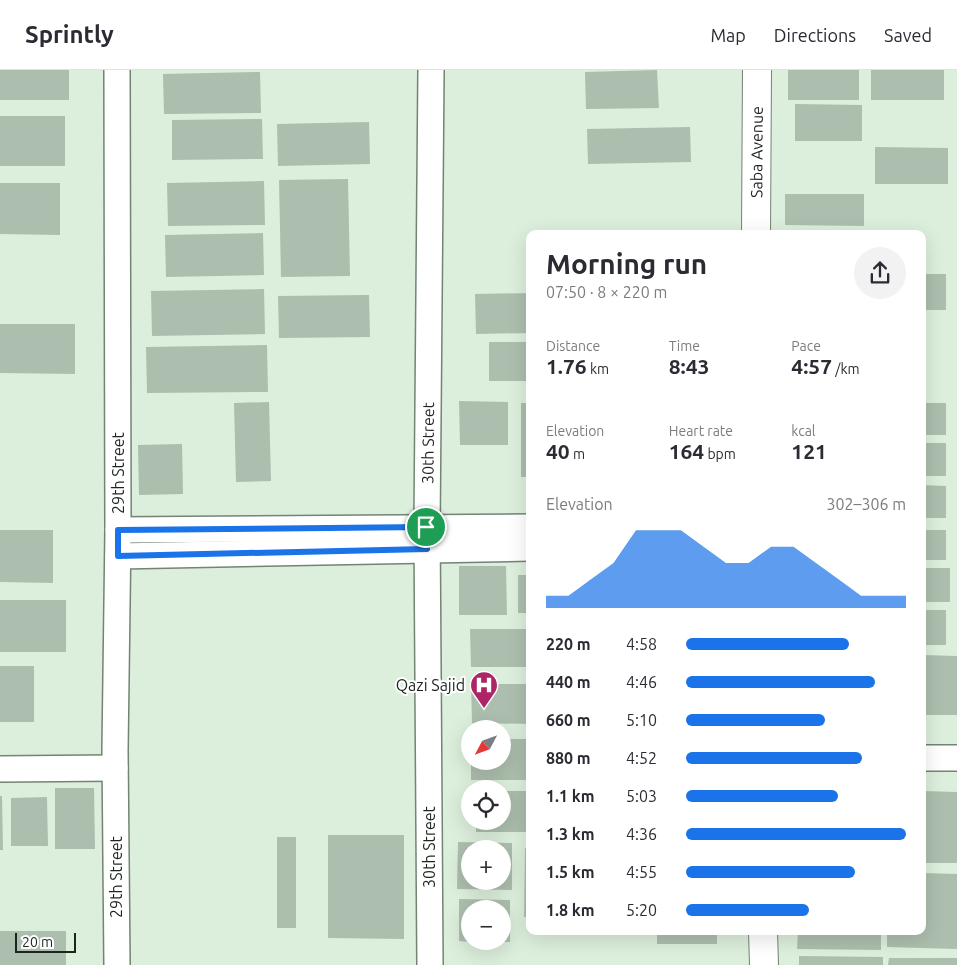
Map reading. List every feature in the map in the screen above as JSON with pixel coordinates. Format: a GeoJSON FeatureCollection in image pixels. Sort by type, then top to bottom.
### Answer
{"type":"FeatureCollection","features":[{"type":"Feature","properties":{"kind":"main road","name":"Saba Avenue"},"geometry":{"type":"LineString","coordinates":[[739,230],[740,70]]}},
{"type":"Feature","properties":{"kind":"main road","name":"Saba Avenue"},"geometry":{"type":"LineString","coordinates":[[756,230],[757,70]]}},
{"type":"Feature","properties":{"kind":"main road"},"geometry":{"type":"LineString","coordinates":[[749,935],[750,965]]}},
{"type":"Feature","properties":{"kind":"main road"},"geometry":{"type":"LineString","coordinates":[[763,935],[764,965]]}},
{"type":"Feature","properties":{"kind":"street","name":"29th Street"},"geometry":{"type":"LineString","coordinates":[[116,965],[115,759],[118,556],[117,70]]}},
{"type":"Feature","properties":{"kind":"street","name":"30th Street"},"geometry":{"type":"LineString","coordinates":[[430,965],[427,538],[431,70]]}},
{"type":"Feature","properties":{"kind":"street"},"geometry":{"type":"LineString","coordinates":[[118,556],[427,538],[526,527]]}},
{"type":"Feature","properties":{"kind":"street"},"geometry":{"type":"LineString","coordinates":[[118,530],[427,538],[526,548]]}},
{"type":"Feature","properties":{"kind":"street"},"geometry":{"type":"LineString","coordinates":[[0,752],[115,759]]}},
{"type":"Feature","properties":{"kind":"street"},"geometry":{"type":"LineString","coordinates":[[926,758],[957,758]]}},
{"type":"Feature","properties":{"kind":"street"},"geometry":{"type":"LineString","coordinates":[[0,769],[115,759]]}},
{"type":"Feature","properties":{"kind":"building"},"geometry":{"type":"Polygon","coordinates":[[[0,70],[69,70],[69,100],[0,100],[0,70]]]}},
{"type":"Feature","properties":{"kind":"building"},"geometry":{"type":"Polygon","coordinates":[[[657,70],[659,108],[586,109],[585,72],[657,70]]]}},
{"type":"Feature","properties":{"kind":"building"},"geometry":{"type":"Polygon","coordinates":[[[788,70],[859,70],[859,100],[788,100],[788,70]]]}},
{"type":"Feature","properties":{"kind":"building"},"geometry":{"type":"Polygon","coordinates":[[[871,70],[944,70],[944,100],[871,100],[871,70]]]}},
{"type":"Feature","properties":{"kind":"building"},"geometry":{"type":"Polygon","coordinates":[[[260,72],[261,113],[164,114],[163,74],[260,72]]]}},
{"type":"Feature","properties":{"kind":"building"},"geometry":{"type":"Polygon","coordinates":[[[795,104],[862,105],[862,141],[795,141],[795,104]]]}},
{"type":"Feature","properties":{"kind":"building"},"geometry":{"type":"Polygon","coordinates":[[[0,116],[65,116],[65,166],[0,166],[0,116]]]}},
{"type":"Feature","properties":{"kind":"building"},"geometry":{"type":"Polygon","coordinates":[[[262,119],[263,159],[172,160],[172,120],[262,119]]]}},
{"type":"Feature","properties":{"kind":"building"},"geometry":{"type":"Polygon","coordinates":[[[369,122],[370,164],[278,166],[277,124],[369,122]]]}},
{"type":"Feature","properties":{"kind":"building"},"geometry":{"type":"Polygon","coordinates":[[[690,127],[691,162],[588,164],[587,129],[690,127]]]}},
{"type":"Feature","properties":{"kind":"building"},"geometry":{"type":"Polygon","coordinates":[[[875,147],[948,148],[948,184],[875,184],[875,147]]]}},
{"type":"Feature","properties":{"kind":"building"},"geometry":{"type":"Polygon","coordinates":[[[348,179],[350,276],[281,277],[279,180],[348,179]]]}},
{"type":"Feature","properties":{"kind":"building"},"geometry":{"type":"Polygon","coordinates":[[[264,181],[265,225],[168,226],[167,183],[264,181]]]}},
{"type":"Feature","properties":{"kind":"building"},"geometry":{"type":"Polygon","coordinates":[[[0,183],[60,183],[60,235],[0,234],[0,183]]]}},
{"type":"Feature","properties":{"kind":"building"},"geometry":{"type":"Polygon","coordinates":[[[785,194],[864,194],[864,226],[785,225],[785,194]]]}},
{"type":"Feature","properties":{"kind":"building"},"geometry":{"type":"Polygon","coordinates":[[[263,233],[264,275],[166,277],[165,235],[263,233]]]}},
{"type":"Feature","properties":{"kind":"building"},"geometry":{"type":"Polygon","coordinates":[[[926,274],[946,274],[946,310],[926,310],[926,274]]]}},
{"type":"Feature","properties":{"kind":"building"},"geometry":{"type":"Polygon","coordinates":[[[264,289],[265,334],[152,336],[151,291],[264,289]]]}},
{"type":"Feature","properties":{"kind":"building"},"geometry":{"type":"Polygon","coordinates":[[[526,293],[526,333],[476,334],[475,294],[526,293]]]}},
{"type":"Feature","properties":{"kind":"building"},"geometry":{"type":"Polygon","coordinates":[[[369,295],[370,337],[279,338],[278,296],[369,295]]]}},
{"type":"Feature","properties":{"kind":"building"},"geometry":{"type":"Polygon","coordinates":[[[0,324],[75,324],[75,374],[0,373],[0,324]]]}},
{"type":"Feature","properties":{"kind":"building"},"geometry":{"type":"Polygon","coordinates":[[[489,342],[526,342],[526,381],[489,381],[489,342]]]}},
{"type":"Feature","properties":{"kind":"building"},"geometry":{"type":"Polygon","coordinates":[[[267,345],[268,392],[147,393],[146,347],[267,345]]]}},
{"type":"Feature","properties":{"kind":"building"},"geometry":{"type":"Polygon","coordinates":[[[459,401],[508,402],[508,445],[460,445],[459,401]]]}},
{"type":"Feature","properties":{"kind":"building"},"geometry":{"type":"Polygon","coordinates":[[[269,402],[271,481],[236,482],[234,403],[269,402]]]}},
{"type":"Feature","properties":{"kind":"building"},"geometry":{"type":"Polygon","coordinates":[[[521,403],[526,403],[526,477],[521,477],[521,403]]]}},
{"type":"Feature","properties":{"kind":"building"},"geometry":{"type":"Polygon","coordinates":[[[926,403],[946,403],[946,435],[926,435],[926,403]]]}},
{"type":"Feature","properties":{"kind":"building"},"geometry":{"type":"Polygon","coordinates":[[[926,443],[946,443],[946,476],[926,476],[926,443]]]}},
{"type":"Feature","properties":{"kind":"building"},"geometry":{"type":"Polygon","coordinates":[[[182,444],[183,494],[139,495],[138,445],[182,444]]]}},
{"type":"Feature","properties":{"kind":"building"},"geometry":{"type":"Polygon","coordinates":[[[926,485],[946,486],[946,518],[926,518],[926,485]]]}},
{"type":"Feature","properties":{"kind":"building"},"geometry":{"type":"Polygon","coordinates":[[[0,530],[53,530],[53,583],[0,582],[0,530]]]}},
{"type":"Feature","properties":{"kind":"building"},"geometry":{"type":"Polygon","coordinates":[[[926,530],[946,530],[946,560],[926,560],[926,530]]]}},
{"type":"Feature","properties":{"kind":"building"},"geometry":{"type":"Polygon","coordinates":[[[459,566],[506,566],[507,615],[459,615],[459,566]]]}},
{"type":"Feature","properties":{"kind":"building"},"geometry":{"type":"Polygon","coordinates":[[[926,568],[950,568],[950,602],[926,602],[926,568]]]}},
{"type":"Feature","properties":{"kind":"building"},"geometry":{"type":"Polygon","coordinates":[[[518,575],[526,575],[526,613],[518,613],[518,575]]]}},
{"type":"Feature","properties":{"kind":"building"},"geometry":{"type":"Polygon","coordinates":[[[0,600],[66,600],[66,652],[0,652],[0,600]]]}},
{"type":"Feature","properties":{"kind":"building"},"geometry":{"type":"Polygon","coordinates":[[[926,610],[946,610],[946,645],[926,645],[926,610]]]}},
{"type":"Feature","properties":{"kind":"building"},"geometry":{"type":"Polygon","coordinates":[[[470,629],[526,629],[526,667],[471,667],[470,629]]]}},
{"type":"Feature","properties":{"kind":"building"},"geometry":{"type":"Polygon","coordinates":[[[926,655],[957,656],[957,715],[926,715],[926,655]]]}},
{"type":"Feature","properties":{"kind":"building"},"geometry":{"type":"Polygon","coordinates":[[[0,666],[34,666],[34,722],[0,722],[0,666]]]}},
{"type":"Feature","properties":{"kind":"building"},"geometry":{"type":"Polygon","coordinates":[[[471,684],[526,684],[526,724],[511,724],[511,720],[472,720],[471,684]]]}},
{"type":"Feature","properties":{"kind":"building"},"geometry":{"type":"Polygon","coordinates":[[[511,739],[526,739],[526,780],[471,780],[471,770],[511,770],[511,739]]]}},
{"type":"Feature","properties":{"kind":"building"},"geometry":{"type":"Polygon","coordinates":[[[55,788],[94,788],[95,849],[55,849],[55,788]]]}},
{"type":"Feature","properties":{"kind":"building"},"geometry":{"type":"Polygon","coordinates":[[[511,791],[526,791],[526,832],[476,832],[476,830],[511,830],[511,791]]]}},
{"type":"Feature","properties":{"kind":"building"},"geometry":{"type":"Polygon","coordinates":[[[926,791],[957,792],[957,863],[926,863],[926,791]]]}},
{"type":"Feature","properties":{"kind":"building"},"geometry":{"type":"Polygon","coordinates":[[[0,796],[2,796],[3,850],[0,850],[0,796]]]}},
{"type":"Feature","properties":{"kind":"building"},"geometry":{"type":"Polygon","coordinates":[[[47,797],[48,846],[11,846],[11,798],[47,797]]]}},
{"type":"Feature","properties":{"kind":"building"},"geometry":{"type":"Polygon","coordinates":[[[328,835],[404,835],[404,939],[328,938],[328,835]]]}},
{"type":"Feature","properties":{"kind":"building"},"geometry":{"type":"Polygon","coordinates":[[[277,837],[296,837],[296,928],[277,928],[277,837]]]}},
{"type":"Feature","properties":{"kind":"building"},"geometry":{"type":"Polygon","coordinates":[[[458,842],[461,842],[461,889],[457,889],[458,842]]]}},
{"type":"Feature","properties":{"kind":"building"},"geometry":{"type":"Polygon","coordinates":[[[511,843],[512,843],[511,890],[511,843]]]}},
{"type":"Feature","properties":{"kind":"building"},"geometry":{"type":"Polygon","coordinates":[[[525,848],[526,848],[526,917],[524,917],[525,848]]]}},
{"type":"Feature","properties":{"kind":"building"},"geometry":{"type":"Polygon","coordinates":[[[926,873],[957,874],[957,949],[887,947],[887,935],[926,935],[926,873]]]}},
{"type":"Feature","properties":{"kind":"building"},"geometry":{"type":"Polygon","coordinates":[[[459,899],[510,900],[461,900],[461,941],[459,941],[459,899]]]}},
{"type":"Feature","properties":{"kind":"building"},"geometry":{"type":"Polygon","coordinates":[[[0,931],[66,931],[66,965],[0,965],[0,931]]]}},
{"type":"Feature","properties":{"kind":"building"},"geometry":{"type":"Polygon","coordinates":[[[657,935],[717,935],[717,944],[657,944],[657,935]]]}},
{"type":"Feature","properties":{"kind":"building"},"geometry":{"type":"Polygon","coordinates":[[[798,935],[881,935],[881,950],[797,949],[798,935]]]}},
{"type":"Feature","properties":{"kind":"building"},"geometry":{"type":"Polygon","coordinates":[[[799,956],[883,957],[883,965],[799,965],[799,956]]]}},
{"type":"Feature","properties":{"kind":"building"},"geometry":{"type":"Polygon","coordinates":[[[889,958],[957,958],[957,965],[888,965],[889,958]]]}},
{"type":"Feature","properties":{"kind":"place","name":"Qazi Sajid"},"geometry":{"type":"Point","coordinates":[484,709]}},
{"type":"Feature","properties":{"kind":"route"},"geometry":{"type":"LineString","coordinates":[[426,527],[427,549],[118,556],[118,530],[426,527]]}}]}
